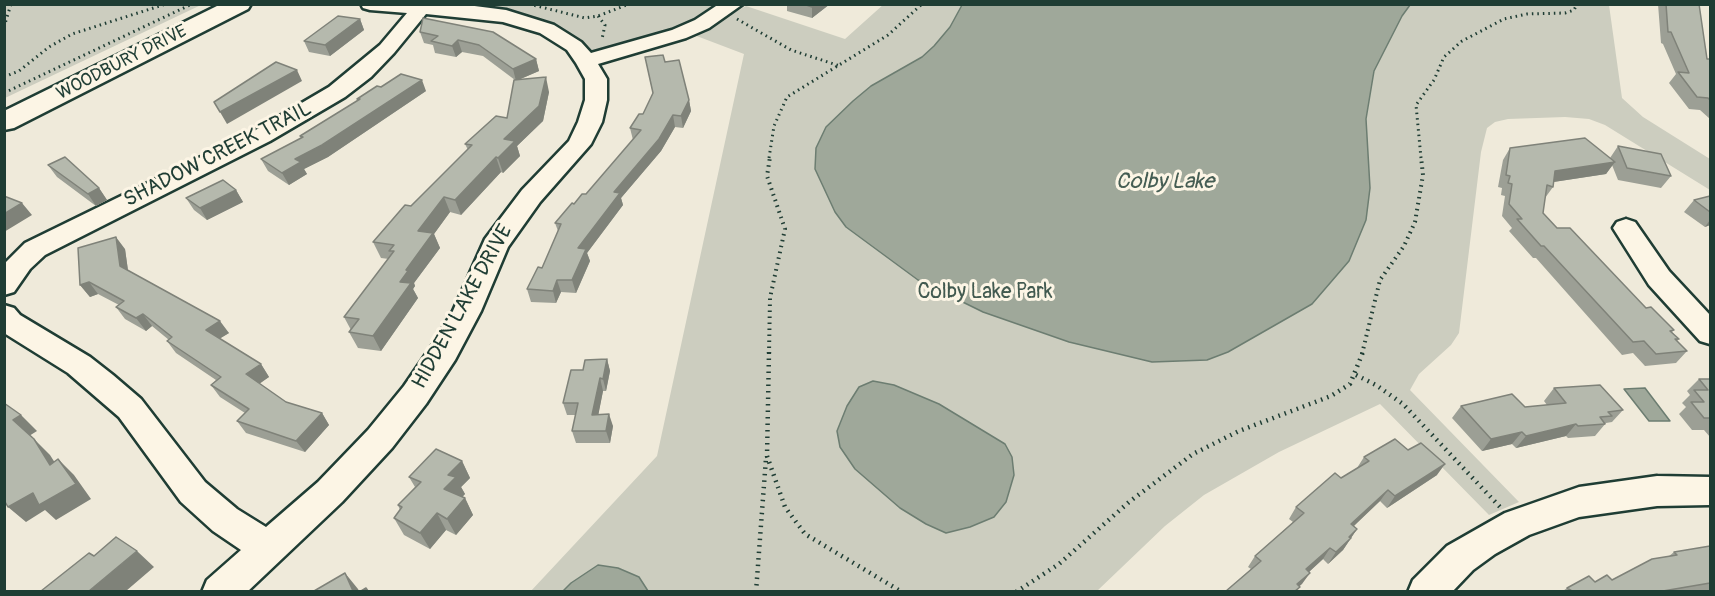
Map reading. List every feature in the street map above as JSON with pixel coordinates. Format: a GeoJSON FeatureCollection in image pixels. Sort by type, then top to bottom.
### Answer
{"type":"FeatureCollection","features":[{"type":"Feature","properties":{"kind":"main road","name":"WOODBURY DRIVE"},"geometry":{"type":"LineString","coordinates":[[4,106],[216,4]]}},
{"type":"Feature","properties":{"kind":"main road","name":"WOODBURY DRIVE"},"geometry":{"type":"LineString","coordinates":[[4,122],[240,4]]}},
{"type":"Feature","properties":{"kind":"street","name":"HIDDEN LAKE DRIVE"},"geometry":{"type":"LineString","coordinates":[[220,591],[269,549],[344,477],[380,439],[415,395],[444,352],[467,311],[495,245],[510,222],[579,144],[590,122],[596,100],[596,79],[586,61],[563,38],[530,22],[480,12],[370,4]]}},
{"type":"Feature","properties":{"kind":"street","name":"SHADOW CREEK TRAIL"},"geometry":{"type":"LineString","coordinates":[[4,285],[20,262],[43,245],[262,136],[337,92],[387,49],[421,8]]}},
{"type":"Feature","properties":{"kind":"street"},"geometry":{"type":"LineString","coordinates":[[586,61],[679,34],[734,11]]}},
{"type":"Feature","properties":{"kind":"street"},"geometry":{"type":"LineString","coordinates":[[1626,228],[1659,278],[1710,333]]}},
{"type":"Feature","properties":{"kind":"street"},"geometry":{"type":"LineString","coordinates":[[4,315],[10,322],[102,382],[130,408],[192,492],[225,520],[269,549]]}},
{"type":"Feature","properties":{"kind":"street"},"geometry":{"type":"LineString","coordinates":[[1426,591],[1471,550],[1505,529],[1542,514],[1579,502],[1625,494],[1658,491],[1710,491]]}},
{"type":"Feature","properties":{"kind":"path"},"geometry":{"type":"LineString","coordinates":[[4,27],[11,4]]}},
{"type":"Feature","properties":{"kind":"path"},"geometry":{"type":"LineString","coordinates":[[4,77],[19,71],[49,47],[72,34],[166,4]]}},
{"type":"Feature","properties":{"kind":"path"},"geometry":{"type":"LineString","coordinates":[[4,93],[192,4]]}},
{"type":"Feature","properties":{"kind":"path"},"geometry":{"type":"LineString","coordinates":[[529,4],[585,18],[598,16],[628,4]]}},
{"type":"Feature","properties":{"kind":"path"},"geometry":{"type":"LineString","coordinates":[[756,591],[767,456],[770,298],[785,229],[767,176],[774,126],[787,97],[888,35],[922,4]]}},
{"type":"Feature","properties":{"kind":"path"},"geometry":{"type":"LineString","coordinates":[[1016,591],[1059,564],[1129,502],[1194,454],[1247,427],[1338,393],[1350,384],[1356,375],[1380,280],[1409,238],[1417,214],[1423,175],[1416,120],[1419,99],[1432,84],[1446,54],[1465,39],[1510,18],[1527,14],[1565,13],[1574,10],[1577,4]]}},
{"type":"Feature","properties":{"kind":"path"},"geometry":{"type":"LineString","coordinates":[[734,11],[791,50],[840,66]]}},
{"type":"Feature","properties":{"kind":"path"},"geometry":{"type":"LineString","coordinates":[[1356,375],[1403,404],[1496,504]]}},
{"type":"Feature","properties":{"kind":"path"},"geometry":{"type":"LineString","coordinates":[[767,456],[785,507],[805,534],[902,591]]}},
{"type":"Feature","properties":{"kind":"green space"},"geometry":{"type":"Polygon","coordinates":[[[5,4],[201,4],[201,5],[5,98],[5,4]]]}},
{"type":"Feature","properties":{"kind":"green space","name":"Colby Lake Park"},"geometry":{"type":"Polygon","coordinates":[[[884,4],[1609,5],[1622,98],[1643,117],[1710,159],[1710,190],[1605,125],[1589,119],[1565,117],[1508,119],[1495,122],[1487,128],[1481,152],[1459,333],[1451,345],[1419,374],[1410,390],[1519,502],[1489,515],[1380,404],[1279,452],[1204,495],[1165,526],[1097,591],[530,592],[657,456],[744,54],[694,35],[746,6],[845,39],[884,4]]]}},
{"type":"Feature","properties":{"kind":"green space"},"geometry":{"type":"Polygon","coordinates":[[[459,5],[723,5],[671,31],[596,51],[590,50],[560,28],[535,17],[497,8],[459,5]]]}},
{"type":"Feature","properties":{"kind":"water","name":"Colby Lake"},"geometry":{"type":"Polygon","coordinates":[[[962,5],[1410,5],[1374,71],[1366,119],[1370,188],[1366,220],[1349,261],[1312,304],[1228,352],[1207,360],[1152,362],[1069,342],[983,312],[918,280],[846,227],[835,212],[815,169],[816,148],[826,127],[853,101],[871,86],[922,57],[934,46],[950,27],[962,5]]]}},
{"type":"Feature","properties":{"kind":"water"},"geometry":{"type":"Polygon","coordinates":[[[873,381],[894,385],[939,404],[1005,444],[1012,457],[1014,475],[1006,502],[994,517],[970,527],[946,533],[900,508],[855,469],[840,447],[837,431],[847,406],[859,387],[873,381]]]}},
{"type":"Feature","properties":{"kind":"water"},"geometry":{"type":"Polygon","coordinates":[[[1645,388],[1670,421],[1649,421],[1624,389],[1645,388]]]}},
{"type":"Feature","properties":{"kind":"water"},"geometry":{"type":"Polygon","coordinates":[[[598,565],[618,568],[639,577],[648,591],[563,591],[598,565]]]}},
{"type":"Feature","properties":{"kind":"building"},"geometry":{"type":"Polygon","coordinates":[[[1666,4],[1699,4],[1707,59],[1710,59],[1710,100],[1697,97],[1678,72],[1689,73],[1671,32],[1668,32],[1666,4]]]}},
{"type":"Feature","properties":{"kind":"building"},"geometry":{"type":"Polygon","coordinates":[[[338,16],[360,19],[325,45],[304,41],[338,16]]]}},
{"type":"Feature","properties":{"kind":"building"},"geometry":{"type":"Polygon","coordinates":[[[423,18],[493,32],[536,59],[513,69],[479,45],[458,40],[452,46],[431,41],[438,36],[420,32],[423,18]]]}},
{"type":"Feature","properties":{"kind":"building"},"geometry":{"type":"Polygon","coordinates":[[[663,55],[665,62],[679,60],[689,100],[681,116],[673,115],[659,139],[614,192],[620,193],[578,248],[586,249],[572,280],[557,280],[553,291],[527,289],[538,267],[542,268],[561,224],[555,223],[572,203],[574,204],[582,194],[586,194],[641,130],[630,128],[639,114],[643,114],[653,93],[645,57],[663,55]]]}},
{"type":"Feature","properties":{"kind":"building"},"geometry":{"type":"Polygon","coordinates":[[[276,62],[297,70],[220,112],[214,102],[276,62]]]}},
{"type":"Feature","properties":{"kind":"building"},"geometry":{"type":"Polygon","coordinates":[[[401,74],[422,80],[322,145],[295,159],[301,162],[282,173],[261,159],[303,137],[300,136],[377,86],[381,87],[401,74]]]}},
{"type":"Feature","properties":{"kind":"building"},"geometry":{"type":"Polygon","coordinates":[[[546,77],[539,106],[504,139],[515,141],[498,158],[496,157],[455,200],[444,197],[418,231],[433,233],[400,282],[411,283],[373,336],[349,332],[359,319],[344,317],[394,251],[389,251],[394,245],[373,242],[405,205],[411,206],[472,145],[465,144],[496,116],[507,118],[514,80],[546,77]]]}},
{"type":"Feature","properties":{"kind":"building"},"geometry":{"type":"Polygon","coordinates":[[[1585,138],[1615,162],[1555,171],[1553,187],[1547,185],[1543,213],[1557,228],[1570,228],[1646,308],[1651,307],[1674,330],[1670,331],[1687,351],[1656,354],[1644,341],[1633,342],[1544,246],[1541,246],[1517,219],[1522,219],[1509,204],[1512,184],[1508,183],[1510,176],[1506,175],[1510,148],[1585,138]]]}},
{"type":"Feature","properties":{"kind":"building"},"geometry":{"type":"Polygon","coordinates":[[[1618,146],[1661,154],[1671,176],[1627,168],[1618,146]]]}},
{"type":"Feature","properties":{"kind":"building"},"geometry":{"type":"Polygon","coordinates":[[[65,157],[99,188],[88,194],[48,165],[65,157]]]}},
{"type":"Feature","properties":{"kind":"building"},"geometry":{"type":"Polygon","coordinates":[[[223,180],[236,190],[200,208],[186,198],[223,180]]]}},
{"type":"Feature","properties":{"kind":"building"},"geometry":{"type":"Polygon","coordinates":[[[4,196],[22,203],[4,214],[4,196]]]}},
{"type":"Feature","properties":{"kind":"building"},"geometry":{"type":"Polygon","coordinates":[[[1710,196],[1710,212],[1694,200],[1710,196]]]}},
{"type":"Feature","properties":{"kind":"building"},"geometry":{"type":"Polygon","coordinates":[[[116,237],[120,266],[220,321],[206,330],[261,364],[246,374],[286,402],[322,413],[296,441],[237,421],[249,409],[211,385],[221,377],[167,341],[172,337],[143,314],[136,318],[116,307],[124,301],[89,282],[80,285],[78,248],[116,237]]]}},
{"type":"Feature","properties":{"kind":"building"},"geometry":{"type":"Polygon","coordinates":[[[607,359],[603,379],[600,378],[592,415],[609,414],[606,431],[572,431],[578,403],[563,403],[571,370],[583,370],[585,360],[607,359]]]}},
{"type":"Feature","properties":{"kind":"building"},"geometry":{"type":"Polygon","coordinates":[[[1699,379],[1710,379],[1710,418],[1704,418],[1691,402],[1704,402],[1694,390],[1708,390],[1699,379]]]}},
{"type":"Feature","properties":{"kind":"building"},"geometry":{"type":"Polygon","coordinates":[[[1600,385],[1623,410],[1608,412],[1612,416],[1600,417],[1605,424],[1578,426],[1576,424],[1526,436],[1522,432],[1491,439],[1461,406],[1512,394],[1525,407],[1566,403],[1554,388],[1600,385]]]}},
{"type":"Feature","properties":{"kind":"building"},"geometry":{"type":"Polygon","coordinates":[[[4,403],[21,415],[13,420],[34,439],[50,465],[58,459],[76,484],[39,505],[33,493],[8,507],[4,500],[4,403]]]}},
{"type":"Feature","properties":{"kind":"building"},"geometry":{"type":"Polygon","coordinates":[[[1395,439],[1408,450],[1421,443],[1445,464],[1395,496],[1388,490],[1351,524],[1357,529],[1349,537],[1351,538],[1336,552],[1330,548],[1306,569],[1310,573],[1297,584],[1300,587],[1295,591],[1226,591],[1261,561],[1255,556],[1304,513],[1296,507],[1335,473],[1341,478],[1369,461],[1364,457],[1395,439]]]}},
{"type":"Feature","properties":{"kind":"building"},"geometry":{"type":"Polygon","coordinates":[[[436,449],[462,461],[448,475],[456,477],[444,489],[465,498],[447,519],[437,513],[420,533],[394,518],[402,507],[398,505],[421,482],[409,477],[436,449]]]}},
{"type":"Feature","properties":{"kind":"building"},"geometry":{"type":"Polygon","coordinates":[[[116,537],[137,551],[89,591],[41,591],[89,553],[94,556],[116,537]]]}},
{"type":"Feature","properties":{"kind":"building"},"geometry":{"type":"Polygon","coordinates":[[[1710,546],[1710,583],[1663,591],[1572,591],[1567,588],[1589,576],[1595,582],[1607,575],[1612,580],[1652,559],[1677,555],[1674,552],[1710,546]]]}},
{"type":"Feature","properties":{"kind":"building"},"geometry":{"type":"Polygon","coordinates":[[[345,573],[353,591],[314,591],[345,573]]]}}]}
